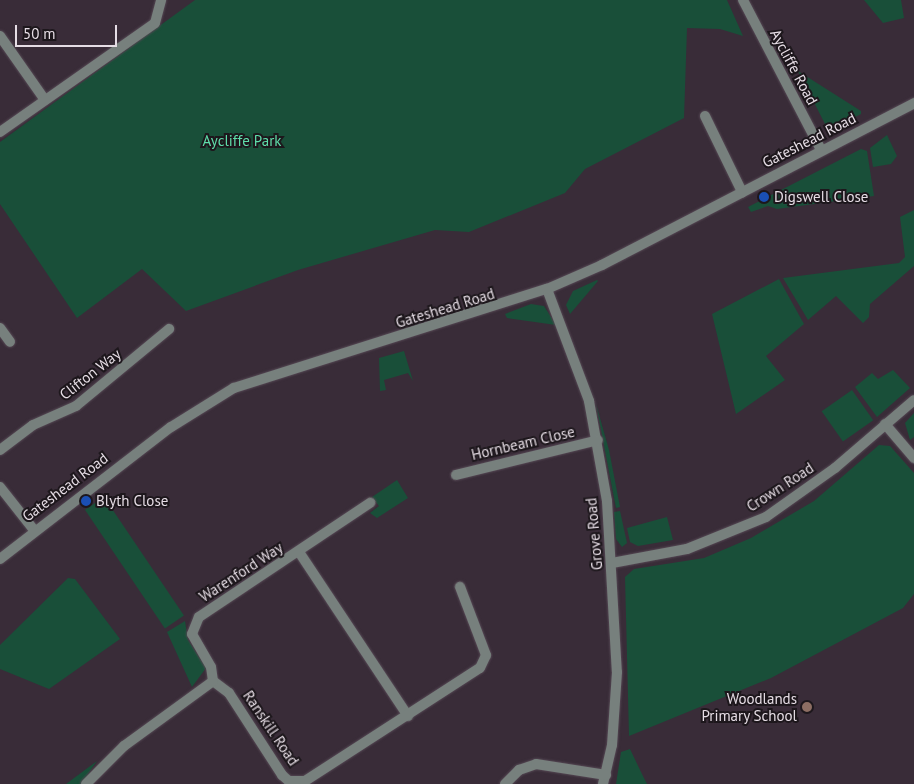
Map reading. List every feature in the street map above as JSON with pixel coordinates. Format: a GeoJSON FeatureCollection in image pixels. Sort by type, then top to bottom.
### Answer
{"type":"FeatureCollection","features":[{"type":"Feature","properties":{"kind":"street"},"geometry":{"type":"LineString","coordinates":[[0,132],[155,23],[161,0]]}},
{"type":"Feature","properties":{"kind":"street","name":"Aycliffe Road"},"geometry":{"type":"LineString","coordinates":[[743,0],[820,148]]}},
{"type":"Feature","properties":{"kind":"street"},"geometry":{"type":"LineString","coordinates":[[0,36],[44,100]]}},
{"type":"Feature","properties":{"kind":"street","name":"Gateshead Road"},"geometry":{"type":"LineString","coordinates":[[0,559],[34,530],[172,427],[234,388],[546,289],[742,192],[820,148],[914,103]]}},
{"type":"Feature","properties":{"kind":"street"},"geometry":{"type":"LineString","coordinates":[[705,116],[742,192]]}},
{"type":"Feature","properties":{"kind":"street","name":"Grove Road"},"geometry":{"type":"LineString","coordinates":[[546,289],[578,365],[598,440],[612,563],[617,672],[612,745],[604,780]]}},
{"type":"Feature","properties":{"kind":"street"},"geometry":{"type":"LineString","coordinates":[[0,328],[10,342]]}},
{"type":"Feature","properties":{"kind":"street","name":"Clifton Way"},"geometry":{"type":"LineString","coordinates":[[0,450],[33,425],[76,406],[169,329]]}},
{"type":"Feature","properties":{"kind":"street","name":"Crown Road"},"geometry":{"type":"LineString","coordinates":[[612,563],[687,549],[766,517],[835,468],[914,400]]}},
{"type":"Feature","properties":{"kind":"street"},"geometry":{"type":"LineString","coordinates":[[885,424],[914,458]]}},
{"type":"Feature","properties":{"kind":"street","name":"Hornbeam Close"},"geometry":{"type":"LineString","coordinates":[[456,475],[598,440]]}},
{"type":"Feature","properties":{"kind":"street"},"geometry":{"type":"LineString","coordinates":[[0,487],[34,530]]}},
{"type":"Feature","properties":{"kind":"street","name":"Warenford Way"},"geometry":{"type":"LineString","coordinates":[[213,681],[211,667],[192,634],[194,623],[370,503]]}},
{"type":"Feature","properties":{"kind":"street"},"geometry":{"type":"LineString","coordinates":[[299,552],[408,716]]}},
{"type":"Feature","properties":{"kind":"street","name":"Ranskill Road"},"geometry":{"type":"LineString","coordinates":[[213,681],[229,693],[282,775],[297,783],[315,777],[480,668],[486,654],[460,587]]}},
{"type":"Feature","properties":{"kind":"street"},"geometry":{"type":"LineString","coordinates":[[86,784],[124,746],[213,681]]}},
{"type":"Feature","properties":{"kind":"street"},"geometry":{"type":"LineString","coordinates":[[505,784],[519,770],[536,764],[604,780]]}},
{"type":"Feature","properties":{"kind":"green space","name":"Aycliffe Park"},"geometry":{"type":"Polygon","coordinates":[[[195,0],[727,0],[743,36],[720,29],[687,28],[684,118],[585,169],[565,193],[469,232],[435,230],[298,270],[186,311],[142,269],[77,318],[0,204],[0,142],[195,0]]]}},
{"type":"Feature","properties":{"kind":"green space"},"geometry":{"type":"Polygon","coordinates":[[[864,0],[901,0],[904,18],[883,23],[864,0]]]}},
{"type":"Feature","properties":{"kind":"green space"},"geometry":{"type":"Polygon","coordinates":[[[798,71],[861,111],[861,114],[835,127],[825,124],[798,71]]]}},
{"type":"Feature","properties":{"kind":"green space"},"geometry":{"type":"Polygon","coordinates":[[[887,135],[897,156],[891,164],[873,167],[870,148],[887,135]]]}},
{"type":"Feature","properties":{"kind":"green space"},"geometry":{"type":"Polygon","coordinates":[[[861,149],[867,151],[874,196],[777,209],[768,206],[751,212],[748,207],[861,149]]]}},
{"type":"Feature","properties":{"kind":"green space"},"geometry":{"type":"Polygon","coordinates":[[[914,210],[914,266],[870,304],[869,317],[863,323],[836,296],[808,320],[783,278],[899,263],[905,257],[900,217],[914,210]]]}},
{"type":"Feature","properties":{"kind":"green space"},"geometry":{"type":"Polygon","coordinates":[[[779,279],[804,324],[766,356],[785,380],[736,414],[712,314],[779,279]]]}},
{"type":"Feature","properties":{"kind":"green space"},"geometry":{"type":"Polygon","coordinates":[[[597,280],[570,314],[566,305],[573,291],[597,280]]]}},
{"type":"Feature","properties":{"kind":"green space"},"geometry":{"type":"Polygon","coordinates":[[[531,304],[544,306],[556,325],[507,318],[505,314],[531,304]]]}},
{"type":"Feature","properties":{"kind":"green space"},"geometry":{"type":"Polygon","coordinates":[[[404,351],[413,381],[408,373],[384,380],[386,390],[380,391],[379,358],[404,351]]]}},
{"type":"Feature","properties":{"kind":"green space"},"geometry":{"type":"Polygon","coordinates":[[[893,370],[910,388],[877,417],[855,387],[872,373],[878,379],[893,370]]]}},
{"type":"Feature","properties":{"kind":"green space"},"geometry":{"type":"Polygon","coordinates":[[[852,390],[873,420],[843,442],[822,411],[852,390]]]}},
{"type":"Feature","properties":{"kind":"green space"},"geometry":{"type":"Polygon","coordinates":[[[596,404],[609,450],[620,507],[616,508],[596,404]]]}},
{"type":"Feature","properties":{"kind":"green space"},"geometry":{"type":"Polygon","coordinates":[[[914,413],[914,437],[910,440],[905,423],[914,413]]]}},
{"type":"Feature","properties":{"kind":"green space"},"geometry":{"type":"Polygon","coordinates":[[[879,445],[890,446],[914,473],[914,594],[903,608],[771,678],[629,736],[625,577],[634,569],[704,558],[751,538],[814,501],[879,445]]]}},
{"type":"Feature","properties":{"kind":"green space"},"geometry":{"type":"Polygon","coordinates":[[[397,480],[408,498],[377,518],[370,513],[379,506],[372,497],[397,480]]]}},
{"type":"Feature","properties":{"kind":"green space"},"geometry":{"type":"Polygon","coordinates":[[[104,497],[184,616],[165,628],[85,510],[104,497]]]}},
{"type":"Feature","properties":{"kind":"green space"},"geometry":{"type":"Polygon","coordinates":[[[620,511],[627,543],[622,547],[616,539],[614,512],[620,511]]]}},
{"type":"Feature","properties":{"kind":"green space"},"geometry":{"type":"Polygon","coordinates":[[[667,517],[673,540],[638,546],[630,542],[627,528],[667,517]]]}},
{"type":"Feature","properties":{"kind":"green space"},"geometry":{"type":"Polygon","coordinates":[[[68,578],[75,579],[120,639],[49,689],[0,669],[0,645],[68,578]]]}},
{"type":"Feature","properties":{"kind":"green space"},"geometry":{"type":"Polygon","coordinates":[[[185,621],[188,640],[206,668],[192,687],[167,632],[185,621]]]}},
{"type":"Feature","properties":{"kind":"green space"},"geometry":{"type":"Polygon","coordinates":[[[630,749],[647,784],[616,784],[621,752],[630,749]]]}},
{"type":"Feature","properties":{"kind":"green space"},"geometry":{"type":"Polygon","coordinates":[[[97,761],[81,784],[66,784],[97,761]]]}},
{"type":"Feature","properties":{"kind":"place","name":"Digswell Close"},"geometry":{"type":"Point","coordinates":[764,197]}},
{"type":"Feature","properties":{"kind":"place","name":"Blyth Close"},"geometry":{"type":"Point","coordinates":[86,501]}},
{"type":"Feature","properties":{"kind":"place","name":"Woodlands Primary School"},"geometry":{"type":"Point","coordinates":[807,707]}}]}
